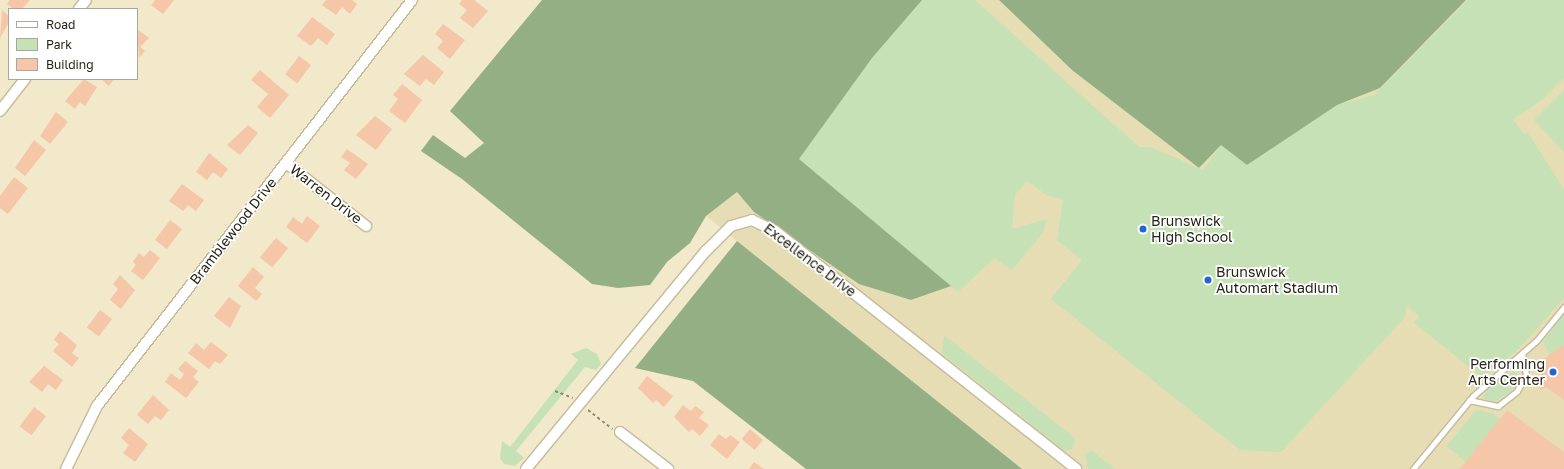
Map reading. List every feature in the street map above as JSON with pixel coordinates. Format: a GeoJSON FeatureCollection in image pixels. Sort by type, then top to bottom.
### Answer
{"type":"FeatureCollection","features":[{"type":"Feature","properties":{"kind":"street"},"geometry":{"type":"LineString","coordinates":[[80,8],[86,0]]}},
{"type":"Feature","properties":{"kind":"street","name":"Bramblewood Drive"},"geometry":{"type":"LineString","coordinates":[[66,469],[97,406],[412,0]]}},
{"type":"Feature","properties":{"kind":"street"},"geometry":{"type":"LineString","coordinates":[[0,111],[24,80]]}},
{"type":"Feature","properties":{"kind":"street","name":"Warren Drive"},"geometry":{"type":"LineString","coordinates":[[286,163],[366,226]]}},
{"type":"Feature","properties":{"kind":"street","name":"Excellence Drive"},"geometry":{"type":"LineString","coordinates":[[526,469],[706,251],[732,226],[752,220],[775,231],[1076,469]]}},
{"type":"Feature","properties":{"kind":"street"},"geometry":{"type":"LineString","coordinates":[[620,432],[668,469]]}},
{"type":"Feature","properties":{"kind":"lane"},"geometry":{"type":"LineString","coordinates":[[1413,469],[1469,400],[1522,354],[1564,307]]}},
{"type":"Feature","properties":{"kind":"lane"},"geometry":{"type":"LineString","coordinates":[[1469,400],[1498,406],[1517,391],[1526,374],[1522,354]]}},
{"type":"Feature","properties":{"kind":"shaded area","name":"Brunswick High School"},"geometry":{"type":"Polygon","coordinates":[[[899,0],[999,0],[1072,70],[1199,168],[1221,145],[1380,88],[1466,0],[1564,0],[1564,469],[1022,469],[706,216],[737,192],[899,0]]]}},
{"type":"Feature","properties":{"kind":"green space"},"geometry":{"type":"Polygon","coordinates":[[[542,0],[922,0],[872,58],[799,159],[951,286],[911,300],[859,284],[754,212],[737,192],[706,216],[690,243],[667,262],[650,285],[618,288],[592,284],[462,179],[421,151],[433,135],[465,158],[484,143],[450,111],[542,0]]]}},
{"type":"Feature","properties":{"kind":"green space","name":"Brunswick High School"},"geometry":{"type":"Polygon","coordinates":[[[922,0],[975,0],[1139,147],[1151,147],[1203,170],[1221,145],[1247,165],[1337,105],[1374,95],[1468,0],[1564,0],[1564,78],[1543,99],[1513,119],[1524,134],[1528,133],[1564,189],[1564,298],[1518,350],[1482,377],[1414,323],[1419,316],[1407,306],[1405,317],[1281,452],[1240,450],[1051,299],[1082,260],[1057,240],[1063,199],[1048,196],[1027,181],[1015,195],[1012,229],[1047,219],[1043,233],[1012,270],[994,258],[958,292],[799,159],[872,58],[922,0]]]}},
{"type":"Feature","properties":{"kind":"green space"},"geometry":{"type":"Polygon","coordinates":[[[999,0],[1466,0],[1380,88],[1337,105],[1247,165],[1221,145],[1199,168],[1072,70],[999,0]]]}},
{"type":"Feature","properties":{"kind":"green space"},"geometry":{"type":"Polygon","coordinates":[[[1564,90],[1564,152],[1534,120],[1564,90]]]}},
{"type":"Feature","properties":{"kind":"green space"},"geometry":{"type":"Polygon","coordinates":[[[737,241],[1022,469],[806,469],[693,381],[635,368],[737,241]]]}},
{"type":"Feature","properties":{"kind":"green space"},"geometry":{"type":"Polygon","coordinates":[[[1564,314],[1564,345],[1549,355],[1543,341],[1564,314]]]}},
{"type":"Feature","properties":{"kind":"green space"},"geometry":{"type":"Polygon","coordinates":[[[944,335],[1075,438],[1073,449],[1064,451],[942,353],[944,335]]]}},
{"type":"Feature","properties":{"kind":"green space"},"geometry":{"type":"Polygon","coordinates":[[[586,348],[597,354],[601,364],[596,370],[585,367],[516,451],[524,458],[515,466],[504,464],[500,458],[502,441],[510,447],[578,360],[571,354],[586,348]]]}},
{"type":"Feature","properties":{"kind":"green space"},"geometry":{"type":"Polygon","coordinates":[[[1513,371],[1519,375],[1516,387],[1496,402],[1484,399],[1486,389],[1513,371]]]}},
{"type":"Feature","properties":{"kind":"green space"},"geometry":{"type":"Polygon","coordinates":[[[1476,410],[1492,413],[1500,419],[1466,462],[1447,446],[1476,410]]]}},
{"type":"Feature","properties":{"kind":"green space"},"geometry":{"type":"Polygon","coordinates":[[[1091,450],[1115,469],[1088,469],[1085,455],[1091,450]]]}},
{"type":"Feature","properties":{"kind":"building"},"geometry":{"type":"Polygon","coordinates":[[[10,0],[30,0],[23,8],[12,8],[7,4],[10,0]]]}},
{"type":"Feature","properties":{"kind":"building"},"geometry":{"type":"Polygon","coordinates":[[[155,0],[174,0],[163,14],[151,5],[155,0]]]}},
{"type":"Feature","properties":{"kind":"building"},"geometry":{"type":"Polygon","coordinates":[[[326,0],[352,0],[357,4],[350,14],[342,7],[336,15],[322,5],[326,0]]]}},
{"type":"Feature","properties":{"kind":"building"},"geometry":{"type":"Polygon","coordinates":[[[462,0],[474,0],[488,11],[473,28],[460,18],[467,10],[459,4],[462,0]]]}},
{"type":"Feature","properties":{"kind":"building"},"geometry":{"type":"Polygon","coordinates":[[[2,10],[8,15],[8,24],[0,38],[2,10]]]}},
{"type":"Feature","properties":{"kind":"building"},"geometry":{"type":"Polygon","coordinates":[[[312,17],[335,34],[327,45],[318,38],[311,46],[297,36],[312,17]]]}},
{"type":"Feature","properties":{"kind":"building"},"geometry":{"type":"Polygon","coordinates":[[[443,24],[465,40],[450,59],[437,48],[443,41],[435,34],[443,24]]]}},
{"type":"Feature","properties":{"kind":"building"},"geometry":{"type":"Polygon","coordinates":[[[138,30],[149,38],[140,47],[145,51],[139,58],[138,30]]]}},
{"type":"Feature","properties":{"kind":"building"},"geometry":{"type":"Polygon","coordinates":[[[423,55],[444,72],[434,85],[426,79],[420,86],[404,74],[423,55]]]}},
{"type":"Feature","properties":{"kind":"building"},"geometry":{"type":"Polygon","coordinates":[[[299,56],[311,65],[297,83],[285,74],[299,56]]]}},
{"type":"Feature","properties":{"kind":"building"},"geometry":{"type":"Polygon","coordinates":[[[260,70],[289,95],[270,118],[257,107],[268,94],[251,80],[260,70]]]}},
{"type":"Feature","properties":{"kind":"building"},"geometry":{"type":"Polygon","coordinates":[[[83,80],[97,87],[85,106],[80,102],[75,109],[65,101],[83,80]]]}},
{"type":"Feature","properties":{"kind":"building"},"geometry":{"type":"Polygon","coordinates":[[[102,80],[113,80],[109,86],[102,80]]]}},
{"type":"Feature","properties":{"kind":"building"},"geometry":{"type":"Polygon","coordinates":[[[402,84],[422,100],[405,123],[389,111],[398,99],[393,95],[402,84]]]}},
{"type":"Feature","properties":{"kind":"building"},"geometry":{"type":"Polygon","coordinates":[[[56,112],[68,122],[50,144],[40,136],[56,112]]]}},
{"type":"Feature","properties":{"kind":"building"},"geometry":{"type":"Polygon","coordinates":[[[375,116],[392,129],[376,150],[356,135],[375,116]]]}},
{"type":"Feature","properties":{"kind":"building"},"geometry":{"type":"Polygon","coordinates":[[[248,125],[258,133],[240,155],[227,145],[248,125]]]}},
{"type":"Feature","properties":{"kind":"building"},"geometry":{"type":"Polygon","coordinates":[[[34,140],[46,150],[25,176],[15,168],[34,140]]]}},
{"type":"Feature","properties":{"kind":"building"},"geometry":{"type":"Polygon","coordinates":[[[347,149],[368,164],[356,179],[344,170],[350,163],[341,157],[347,149]]]}},
{"type":"Feature","properties":{"kind":"building"},"geometry":{"type":"Polygon","coordinates":[[[209,153],[228,169],[221,178],[213,172],[207,180],[196,172],[209,153]]]}},
{"type":"Feature","properties":{"kind":"building"},"geometry":{"type":"Polygon","coordinates":[[[14,177],[28,188],[8,214],[0,208],[0,196],[14,177]]]}},
{"type":"Feature","properties":{"kind":"building"},"geometry":{"type":"Polygon","coordinates":[[[182,184],[204,200],[196,211],[188,205],[183,211],[169,201],[182,184]]]}},
{"type":"Feature","properties":{"kind":"building"},"geometry":{"type":"Polygon","coordinates":[[[307,216],[320,226],[307,243],[286,227],[293,217],[302,224],[307,216]]]}},
{"type":"Feature","properties":{"kind":"building"},"geometry":{"type":"Polygon","coordinates":[[[170,220],[182,229],[167,249],[155,240],[170,220]]]}},
{"type":"Feature","properties":{"kind":"building"},"geometry":{"type":"Polygon","coordinates":[[[276,238],[288,248],[272,267],[260,257],[276,238]]]}},
{"type":"Feature","properties":{"kind":"building"},"geometry":{"type":"Polygon","coordinates":[[[150,250],[160,258],[143,280],[131,271],[136,265],[133,262],[139,253],[144,257],[150,250]]]}},
{"type":"Feature","properties":{"kind":"building"},"geometry":{"type":"Polygon","coordinates":[[[253,267],[264,277],[255,288],[262,294],[256,301],[238,286],[253,267]]]}},
{"type":"Feature","properties":{"kind":"building"},"geometry":{"type":"Polygon","coordinates":[[[120,275],[135,290],[121,309],[110,300],[118,289],[113,284],[120,275]]]}},
{"type":"Feature","properties":{"kind":"building"},"geometry":{"type":"Polygon","coordinates":[[[229,297],[241,306],[230,328],[214,316],[229,297]]]}},
{"type":"Feature","properties":{"kind":"building"},"geometry":{"type":"Polygon","coordinates":[[[100,310],[112,319],[99,337],[87,328],[100,310]]]}},
{"type":"Feature","properties":{"kind":"building"},"geometry":{"type":"Polygon","coordinates":[[[60,331],[77,345],[72,353],[79,358],[72,367],[53,351],[59,344],[54,340],[60,331]]]}},
{"type":"Feature","properties":{"kind":"building"},"geometry":{"type":"Polygon","coordinates":[[[211,342],[228,355],[220,364],[215,361],[209,369],[188,353],[196,343],[204,350],[211,342]]]}},
{"type":"Feature","properties":{"kind":"building","name":"Performing Arts Center"},"geometry":{"type":"Polygon","coordinates":[[[1564,345],[1564,400],[1546,387],[1541,390],[1533,380],[1546,366],[1543,359],[1564,345]]]}},
{"type":"Feature","properties":{"kind":"building"},"geometry":{"type":"Polygon","coordinates":[[[185,361],[198,371],[193,377],[199,382],[186,398],[165,382],[171,373],[180,380],[184,374],[178,369],[185,361]]]}},
{"type":"Feature","properties":{"kind":"building"},"geometry":{"type":"Polygon","coordinates":[[[44,366],[63,380],[56,390],[48,384],[42,392],[29,382],[44,366]]]}},
{"type":"Feature","properties":{"kind":"building"},"geometry":{"type":"Polygon","coordinates":[[[647,376],[673,396],[664,407],[656,400],[653,403],[638,388],[647,376]]]}},
{"type":"Feature","properties":{"kind":"building"},"geometry":{"type":"Polygon","coordinates":[[[153,395],[169,410],[161,420],[155,416],[148,424],[137,415],[153,395]]]}},
{"type":"Feature","properties":{"kind":"building"},"geometry":{"type":"Polygon","coordinates":[[[683,405],[691,411],[695,406],[704,412],[699,418],[709,425],[700,436],[692,429],[689,432],[674,417],[683,405]]]}},
{"type":"Feature","properties":{"kind":"building"},"geometry":{"type":"Polygon","coordinates":[[[34,407],[46,416],[32,435],[20,426],[34,407]]]}},
{"type":"Feature","properties":{"kind":"building"},"geometry":{"type":"Polygon","coordinates":[[[1507,410],[1564,452],[1564,469],[1460,469],[1507,410]]]}},
{"type":"Feature","properties":{"kind":"building"},"geometry":{"type":"Polygon","coordinates":[[[129,428],[148,444],[135,462],[123,453],[129,445],[121,438],[129,428]]]}},
{"type":"Feature","properties":{"kind":"building"},"geometry":{"type":"Polygon","coordinates":[[[750,429],[763,440],[755,450],[742,439],[750,429]]]}},
{"type":"Feature","properties":{"kind":"building"},"geometry":{"type":"Polygon","coordinates":[[[719,434],[726,439],[730,435],[740,442],[727,459],[710,445],[719,434]]]}},
{"type":"Feature","properties":{"kind":"building"},"geometry":{"type":"Polygon","coordinates":[[[754,462],[764,469],[749,469],[754,462]]]}},
{"type":"Feature","properties":{"kind":"place","name":"Brunswick High School"},"geometry":{"type":"Point","coordinates":[1143,229]}},
{"type":"Feature","properties":{"kind":"place","name":"Brunswick Automart Stadium"},"geometry":{"type":"Point","coordinates":[1208,280]}},
{"type":"Feature","properties":{"kind":"place","name":"Performing Arts Center"},"geometry":{"type":"Point","coordinates":[1553,372]}}]}
